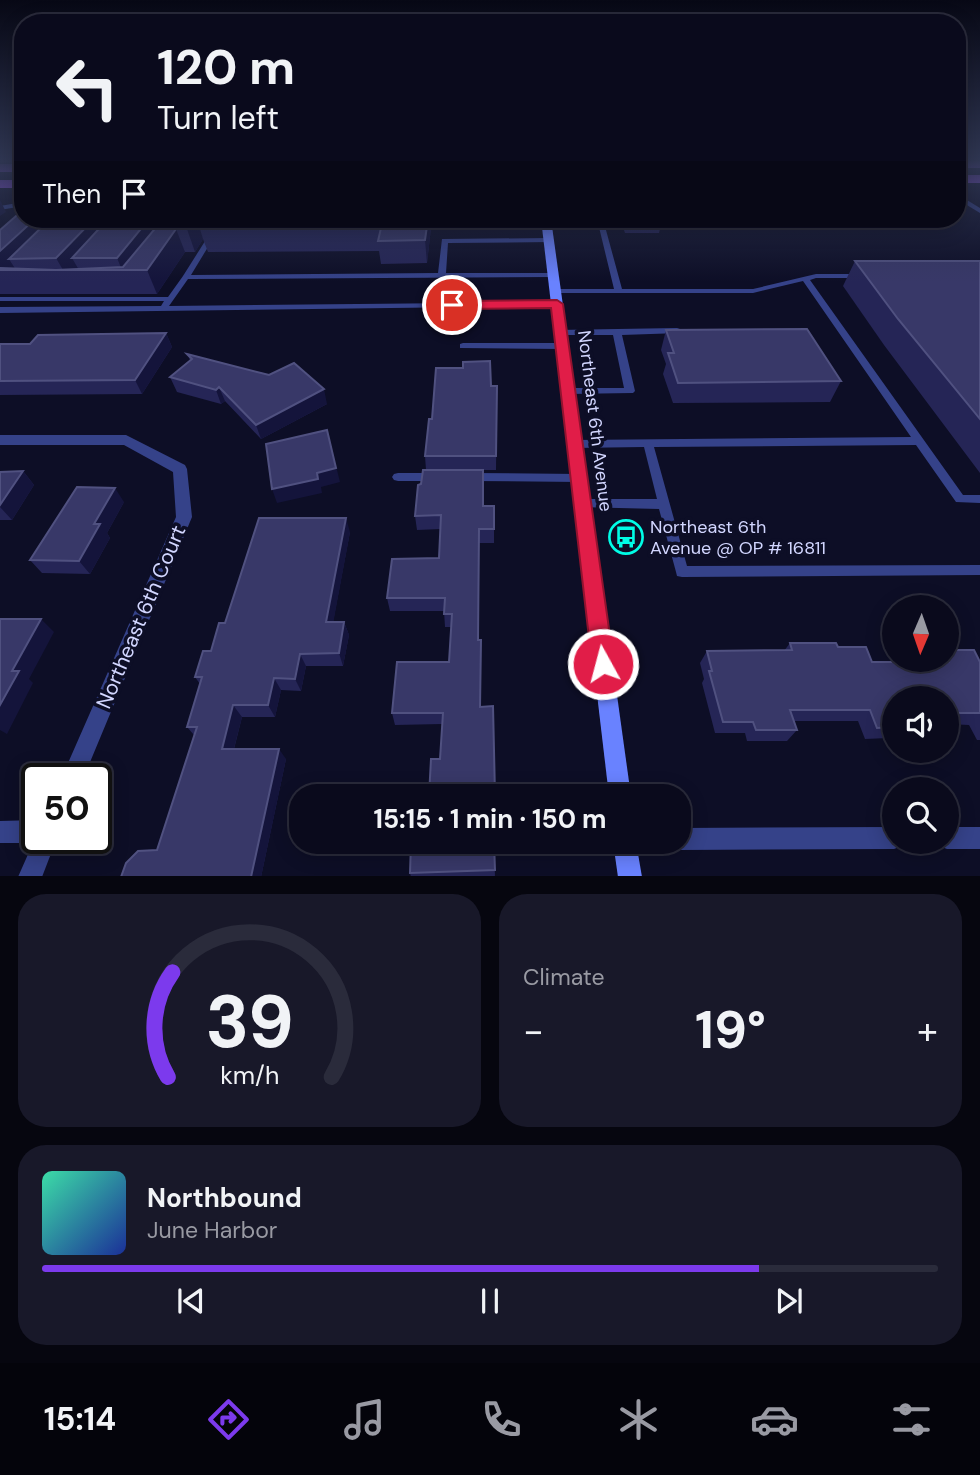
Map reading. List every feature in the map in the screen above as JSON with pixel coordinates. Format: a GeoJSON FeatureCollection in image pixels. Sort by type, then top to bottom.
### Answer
{"type":"FeatureCollection","features":[{"type":"Feature","properties":{"kind":"main road","name":"Northeast 6th Avenue"},"geometry":{"type":"LineString","coordinates":[[547,228],[618,784]]}},
{"type":"Feature","properties":{"kind":"main road"},"geometry":{"type":"LineString","coordinates":[[627,854],[630,876]]}},
{"type":"Feature","properties":{"kind":"street","name":"Northeast 6th Court"},"geometry":{"type":"LineString","coordinates":[[0,440],[125,440],[180,469],[184,517],[79,763]]}},
{"type":"Feature","properties":{"kind":"street"},"geometry":{"type":"LineString","coordinates":[[0,832],[21,831]]}},
{"type":"Feature","properties":{"kind":"street"},"geometry":{"type":"LineString","coordinates":[[691,839],[882,838]]}},
{"type":"Feature","properties":{"kind":"street"},"geometry":{"type":"LineString","coordinates":[[959,838],[980,838]]}},
{"type":"Feature","properties":{"kind":"street"},"geometry":{"type":"LineString","coordinates":[[30,876],[39,854]]}},
{"type":"Feature","properties":{"kind":"lane"},"geometry":{"type":"LineString","coordinates":[[968,201],[980,211]]}},
{"type":"Feature","properties":{"kind":"lane"},"geometry":{"type":"LineString","coordinates":[[164,307],[216,228]]}},
{"type":"Feature","properties":{"kind":"lane"},"geometry":{"type":"LineString","coordinates":[[602,228],[620,291]]}},
{"type":"Feature","properties":{"kind":"lane"},"geometry":{"type":"LineString","coordinates":[[442,275],[444,241],[549,240]]}},
{"type":"Feature","properties":{"kind":"lane"},"geometry":{"type":"LineString","coordinates":[[186,277],[553,275]]}},
{"type":"Feature","properties":{"kind":"lane"},"geometry":{"type":"LineString","coordinates":[[0,310],[556,298],[620,291],[754,291],[816,276],[877,276]]}},
{"type":"Feature","properties":{"kind":"lane"},"geometry":{"type":"LineString","coordinates":[[805,279],[960,499],[980,499]]}},
{"type":"Feature","properties":{"kind":"lane"},"geometry":{"type":"LineString","coordinates":[[61,299],[72,286]]}},
{"type":"Feature","properties":{"kind":"lane"},"geometry":{"type":"LineString","coordinates":[[0,299],[170,299]]}},
{"type":"Feature","properties":{"kind":"lane"},"geometry":{"type":"LineString","coordinates":[[463,346],[617,332],[684,331]]}},
{"type":"Feature","properties":{"kind":"lane"},"geometry":{"type":"LineString","coordinates":[[568,391],[630,391],[617,332]]}},
{"type":"Feature","properties":{"kind":"lane"},"geometry":{"type":"LineString","coordinates":[[574,444],[919,441]]}},
{"type":"Feature","properties":{"kind":"lane"},"geometry":{"type":"LineString","coordinates":[[648,443],[682,572],[980,569]]}},
{"type":"Feature","properties":{"kind":"lane"},"geometry":{"type":"LineString","coordinates":[[398,477],[579,478]]}},
{"type":"Feature","properties":{"kind":"lane"},"geometry":{"type":"LineString","coordinates":[[582,504],[664,504]]}},
{"type":"Feature","properties":{"kind":"building"},"geometry":{"type":"Polygon","coordinates":[[[14,218],[14,228],[25,228],[0,251],[0,230],[14,218]]]}},
{"type":"Feature","properties":{"kind":"building"},"geometry":{"type":"Polygon","coordinates":[[[41,228],[85,228],[56,258],[9,259],[41,228]]]}},
{"type":"Feature","properties":{"kind":"building"},"geometry":{"type":"Polygon","coordinates":[[[100,228],[142,228],[117,258],[72,258],[100,228]]]}},
{"type":"Feature","properties":{"kind":"building"},"geometry":{"type":"Polygon","coordinates":[[[156,228],[188,228],[176,229],[147,270],[56,270],[123,267],[156,228]]]}},
{"type":"Feature","properties":{"kind":"building"},"geometry":{"type":"Polygon","coordinates":[[[201,228],[381,228],[200,229],[201,228]]]}},
{"type":"Feature","properties":{"kind":"building"},"geometry":{"type":"Polygon","coordinates":[[[381,228],[427,228],[425,240],[378,241],[381,228]]]}},
{"type":"Feature","properties":{"kind":"building"},"geometry":{"type":"Polygon","coordinates":[[[855,261],[980,261],[980,419],[898,319],[855,261]]]}},
{"type":"Feature","properties":{"kind":"building"},"geometry":{"type":"Polygon","coordinates":[[[0,268],[56,270],[0,270],[0,268]]]}},
{"type":"Feature","properties":{"kind":"building"},"geometry":{"type":"Polygon","coordinates":[[[807,329],[841,381],[678,383],[668,353],[674,353],[666,330],[807,329]]]}},
{"type":"Feature","properties":{"kind":"building"},"geometry":{"type":"Polygon","coordinates":[[[166,333],[135,380],[0,381],[0,344],[30,344],[38,335],[166,333]]]}},
{"type":"Feature","properties":{"kind":"building"},"geometry":{"type":"Polygon","coordinates":[[[187,354],[269,375],[294,363],[324,389],[256,425],[219,387],[216,390],[170,377],[192,359],[187,354]]]}},
{"type":"Feature","properties":{"kind":"building"},"geometry":{"type":"Polygon","coordinates":[[[490,361],[491,386],[497,386],[496,456],[425,456],[429,419],[432,419],[436,368],[463,368],[463,362],[490,361]]]}},
{"type":"Feature","properties":{"kind":"building"},"geometry":{"type":"Polygon","coordinates":[[[327,430],[336,468],[317,473],[318,479],[272,489],[266,444],[327,430]]]}},
{"type":"Feature","properties":{"kind":"building"},"geometry":{"type":"Polygon","coordinates":[[[423,470],[483,470],[483,506],[494,506],[494,529],[479,529],[478,640],[481,640],[480,707],[493,706],[495,784],[430,784],[431,759],[440,759],[443,713],[392,713],[397,662],[449,662],[452,614],[444,614],[445,598],[387,598],[392,559],[439,558],[441,515],[415,516],[418,485],[421,484],[423,470]]]}},
{"type":"Feature","properties":{"kind":"building"},"geometry":{"type":"Polygon","coordinates":[[[23,471],[0,505],[0,472],[23,471]]]}},
{"type":"Feature","properties":{"kind":"building"},"geometry":{"type":"Polygon","coordinates":[[[77,487],[115,488],[94,524],[100,524],[79,561],[30,560],[77,487]]]}},
{"type":"Feature","properties":{"kind":"building"},"geometry":{"type":"Polygon","coordinates":[[[259,518],[346,518],[326,622],[344,622],[339,653],[300,654],[295,679],[274,678],[268,705],[233,705],[222,749],[279,749],[251,876],[121,876],[126,863],[138,851],[157,850],[197,727],[187,727],[202,677],[195,677],[203,651],[211,651],[219,623],[225,623],[259,518]]]}},
{"type":"Feature","properties":{"kind":"building"},"geometry":{"type":"Polygon","coordinates":[[[0,619],[41,619],[12,671],[19,671],[0,705],[0,619]]]}},
{"type":"Feature","properties":{"kind":"building"},"geometry":{"type":"Polygon","coordinates":[[[790,643],[836,643],[838,647],[866,647],[872,662],[882,662],[882,672],[959,672],[959,650],[974,650],[980,662],[980,713],[959,713],[959,686],[882,686],[882,728],[877,728],[870,710],[790,710],[797,730],[756,730],[753,722],[723,722],[709,671],[712,671],[707,651],[792,650],[790,643]]]}},
{"type":"Feature","properties":{"kind":"building"},"geometry":{"type":"Polygon","coordinates":[[[411,854],[494,854],[495,870],[410,873],[411,854]]]}},
{"type":"Feature","properties":{"kind":"place","name":"Northeast 6th Avenue @ OP # 16811"},"geometry":{"type":"Point","coordinates":[626,537]}},
{"type":"Feature","properties":{"kind":"route"},"geometry":{"type":"LineString","coordinates":[[452,305],[557,304],[603,664]]}}]}
